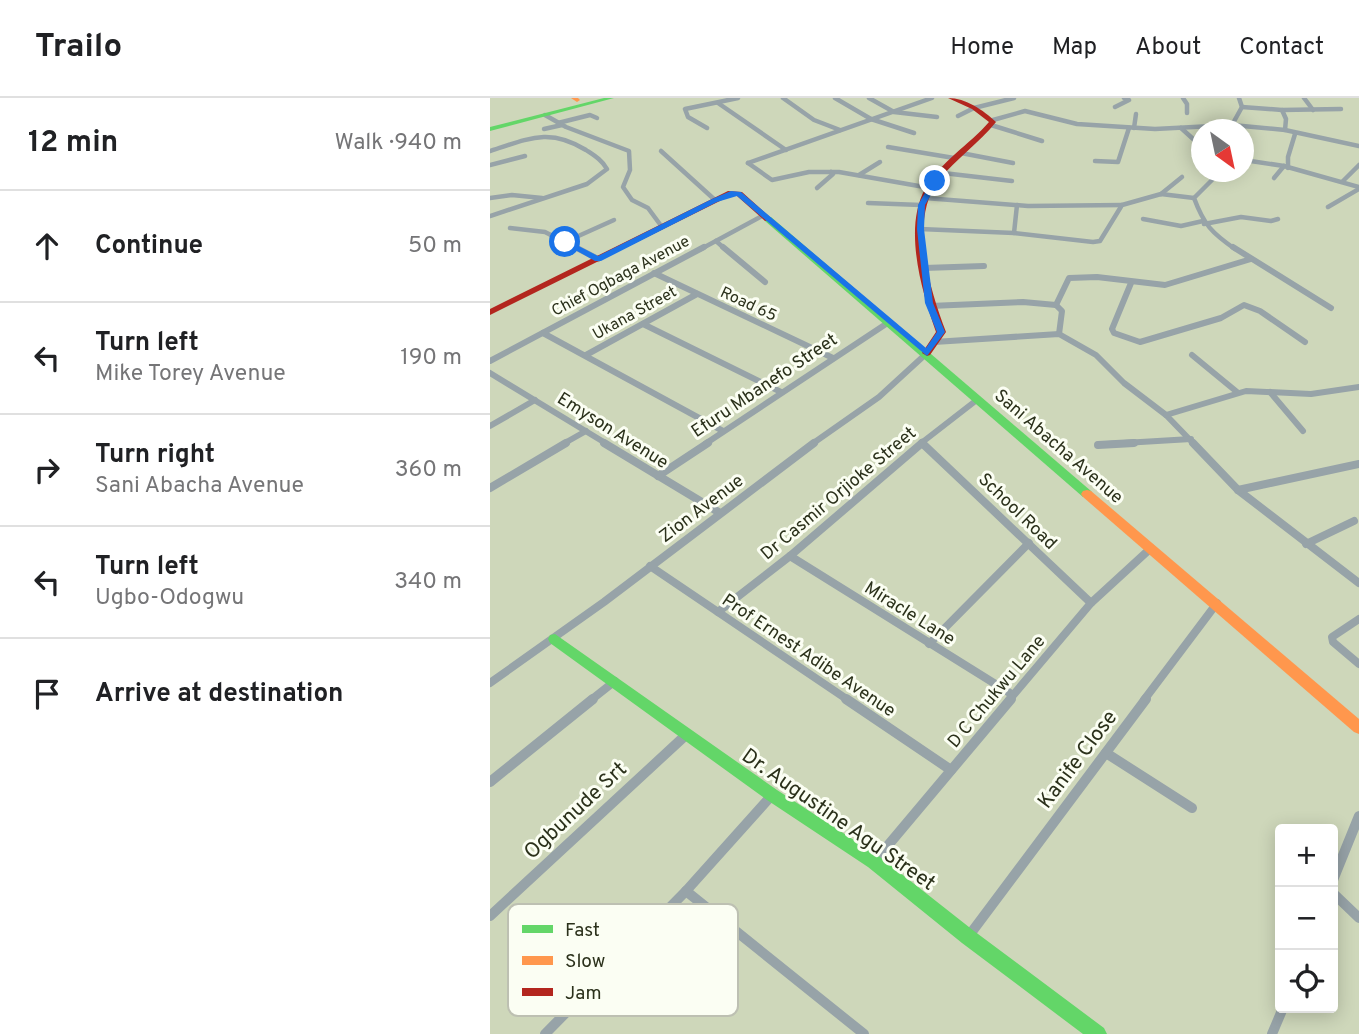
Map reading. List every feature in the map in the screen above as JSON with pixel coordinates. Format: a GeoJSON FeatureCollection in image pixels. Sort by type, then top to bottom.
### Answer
{"type":"FeatureCollection","features":[{"type":"Feature","properties":{"kind":"main road"},"geometry":{"type":"LineString","coordinates":[[490,129],[611,98]]}},
{"type":"Feature","properties":{"kind":"main road"},"geometry":{"type":"LineString","coordinates":[[930,347],[941,332],[930,306],[920,229],[925,197],[958,155],[992,122],[974,108],[951,98]]}},
{"type":"Feature","properties":{"kind":"main road"},"geometry":{"type":"LineString","coordinates":[[490,121],[578,99]]}},
{"type":"Feature","properties":{"kind":"main road","name":"Sani Abacha Avenue"},"geometry":{"type":"LineString","coordinates":[[715,200],[735,193],[889,322],[930,347],[978,399],[1359,727]]}},
{"type":"Feature","properties":{"kind":"main road"},"geometry":{"type":"LineString","coordinates":[[491,311],[715,200]]}},
{"type":"Feature","properties":{"kind":"main road","name":"Dr. Augustine Agu Street"},"geometry":{"type":"LineString","coordinates":[[555,639],[772,795],[874,862],[968,937],[1098,1034]]}},
{"type":"Feature","properties":{"kind":"street"},"geometry":{"type":"LineString","coordinates":[[707,128],[688,117],[685,109],[738,98]]}},
{"type":"Feature","properties":{"kind":"street"},"geometry":{"type":"LineString","coordinates":[[783,98],[814,120],[840,130]]}},
{"type":"Feature","properties":{"kind":"street"},"geometry":{"type":"LineString","coordinates":[[835,98],[871,119],[914,133]]}},
{"type":"Feature","properties":{"kind":"street"},"geometry":{"type":"LineString","coordinates":[[869,98],[893,111],[937,117]]}},
{"type":"Feature","properties":{"kind":"street"},"geometry":{"type":"LineString","coordinates":[[905,98],[916,104]]}},
{"type":"Feature","properties":{"kind":"street"},"geometry":{"type":"LineString","coordinates":[[925,197],[859,175],[809,172],[772,180],[748,163],[932,98]]}},
{"type":"Feature","properties":{"kind":"street"},"geometry":{"type":"LineString","coordinates":[[958,116],[974,108],[1014,98]]}},
{"type":"Feature","properties":{"kind":"street"},"geometry":{"type":"LineString","coordinates":[[1115,107],[1129,100],[1124,98]]}},
{"type":"Feature","properties":{"kind":"street"},"geometry":{"type":"LineString","coordinates":[[1183,98],[1187,104],[1187,113]]}},
{"type":"Feature","properties":{"kind":"street"},"geometry":{"type":"LineString","coordinates":[[1235,119],[1242,107],[1239,98]]}},
{"type":"Feature","properties":{"kind":"street"},"geometry":{"type":"LineString","coordinates":[[1304,98],[1313,110]]}},
{"type":"Feature","properties":{"kind":"street"},"geometry":{"type":"LineString","coordinates":[[718,103],[786,150]]}},
{"type":"Feature","properties":{"kind":"street"},"geometry":{"type":"LineString","coordinates":[[1242,107],[1282,110],[1340,109]]}},
{"type":"Feature","properties":{"kind":"street"},"geometry":{"type":"LineString","coordinates":[[1282,110],[1286,119],[1285,130]]}},
{"type":"Feature","properties":{"kind":"street"},"geometry":{"type":"LineString","coordinates":[[992,122],[1025,111],[1076,124],[1132,128],[1191,127]]}},
{"type":"Feature","properties":{"kind":"street"},"geometry":{"type":"LineString","coordinates":[[544,128],[590,114],[597,118]]}},
{"type":"Feature","properties":{"kind":"street"},"geometry":{"type":"LineString","coordinates":[[1095,160],[1118,162],[1136,114]]}},
{"type":"Feature","properties":{"kind":"street"},"geometry":{"type":"LineString","coordinates":[[545,115],[560,124],[629,151],[630,170],[623,187],[626,194],[630,200],[648,208],[662,227]]}},
{"type":"Feature","properties":{"kind":"street"},"geometry":{"type":"LineString","coordinates":[[992,122],[1042,141]]}},
{"type":"Feature","properties":{"kind":"street"},"geometry":{"type":"LineString","coordinates":[[1254,127],[1285,130],[1359,146]]}},
{"type":"Feature","properties":{"kind":"street"},"geometry":{"type":"LineString","coordinates":[[1181,128],[1191,137]]}},
{"type":"Feature","properties":{"kind":"street"},"geometry":{"type":"LineString","coordinates":[[1274,178],[1286,167],[1295,134]]}},
{"type":"Feature","properties":{"kind":"street"},"geometry":{"type":"LineString","coordinates":[[490,150],[525,140],[563,135],[598,158],[607,169],[592,182],[490,216]]}},
{"type":"Feature","properties":{"kind":"street"},"geometry":{"type":"LineString","coordinates":[[888,147],[1013,163]]}},
{"type":"Feature","properties":{"kind":"street"},"geometry":{"type":"LineString","coordinates":[[660,151],[715,200]]}},
{"type":"Feature","properties":{"kind":"street"},"geometry":{"type":"LineString","coordinates":[[490,165],[524,156]]}},
{"type":"Feature","properties":{"kind":"street"},"geometry":{"type":"LineString","coordinates":[[851,180],[880,162]]}},
{"type":"Feature","properties":{"kind":"street"},"geometry":{"type":"LineString","coordinates":[[1254,162],[1343,181],[1359,188]]}},
{"type":"Feature","properties":{"kind":"street"},"geometry":{"type":"LineString","coordinates":[[1343,181],[1359,165]]}},
{"type":"Feature","properties":{"kind":"street"},"geometry":{"type":"LineString","coordinates":[[817,188],[833,174],[831,172]]}},
{"type":"Feature","properties":{"kind":"street"},"geometry":{"type":"LineString","coordinates":[[943,173],[1012,181]]}},
{"type":"Feature","properties":{"kind":"street"},"geometry":{"type":"LineString","coordinates":[[1161,194],[1182,177]]}},
{"type":"Feature","properties":{"kind":"street"},"geometry":{"type":"LineString","coordinates":[[1194,198],[1210,182]]}},
{"type":"Feature","properties":{"kind":"street"},"geometry":{"type":"LineString","coordinates":[[1328,207],[1359,188]]}},
{"type":"Feature","properties":{"kind":"street"},"geometry":{"type":"LineString","coordinates":[[868,203],[925,197],[1017,205],[1122,205],[1161,194],[1194,198]]}},
{"type":"Feature","properties":{"kind":"street"},"geometry":{"type":"LineString","coordinates":[[490,198],[512,195],[545,199]]}},
{"type":"Feature","properties":{"kind":"street"},"geometry":{"type":"LineString","coordinates":[[1194,198],[1210,232],[1331,308]]}},
{"type":"Feature","properties":{"kind":"street"},"geometry":{"type":"LineString","coordinates":[[1014,233],[1017,205]]}},
{"type":"Feature","properties":{"kind":"street"},"geometry":{"type":"LineString","coordinates":[[920,229],[1014,233],[1100,241],[1122,205]]}},
{"type":"Feature","properties":{"kind":"street","name":"Chief Ogbaga Avenue"},"geometry":{"type":"LineString","coordinates":[[490,360],[764,215]]}},
{"type":"Feature","properties":{"kind":"street"},"geometry":{"type":"LineString","coordinates":[[1143,219],[1181,226],[1241,218],[1271,221],[1278,219]]}},
{"type":"Feature","properties":{"kind":"street"},"geometry":{"type":"LineString","coordinates":[[565,242],[614,220]]}},
{"type":"Feature","properties":{"kind":"street"},"geometry":{"type":"LineString","coordinates":[[510,228],[526,227],[565,242],[598,260]]}},
{"type":"Feature","properties":{"kind":"street"},"geometry":{"type":"LineString","coordinates":[[716,240],[765,282]]}},
{"type":"Feature","properties":{"kind":"street"},"geometry":{"type":"LineString","coordinates":[[1056,304],[1069,278],[1097,277],[1130,283],[1165,285],[1251,259]]}},
{"type":"Feature","properties":{"kind":"street"},"geometry":{"type":"LineString","coordinates":[[925,268],[984,266]]}},
{"type":"Feature","properties":{"kind":"street","name":"Road 65"},"geometry":{"type":"LineString","coordinates":[[654,273],[833,358]]}},
{"type":"Feature","properties":{"kind":"street"},"geometry":{"type":"LineString","coordinates":[[1130,283],[1112,329],[1140,342],[1221,318],[1244,305],[1260,311],[1305,342]]}},
{"type":"Feature","properties":{"kind":"street","name":"Ukana Street"},"geometry":{"type":"LineString","coordinates":[[586,355],[697,294]]}},
{"type":"Feature","properties":{"kind":"street"},"geometry":{"type":"LineString","coordinates":[[930,306],[1023,302],[1056,304],[1062,312],[1059,334]]}},
{"type":"Feature","properties":{"kind":"street","name":"Efuru Mbanefo Street"},"geometry":{"type":"LineString","coordinates":[[658,476],[780,392],[889,322]]}},
{"type":"Feature","properties":{"kind":"street"},"geometry":{"type":"LineString","coordinates":[[643,324],[780,392]]}},
{"type":"Feature","properties":{"kind":"street"},"geometry":{"type":"LineString","coordinates":[[542,333],[723,431]]}},
{"type":"Feature","properties":{"kind":"street"},"geometry":{"type":"LineString","coordinates":[[930,347],[1059,334],[1096,355],[1124,383],[1166,415],[1238,490],[1359,583]]}},
{"type":"Feature","properties":{"kind":"street","name":"Zion Avenue"},"geometry":{"type":"LineString","coordinates":[[490,683],[555,639],[910,373],[930,347]]}},
{"type":"Feature","properties":{"kind":"street"},"geometry":{"type":"LineString","coordinates":[[1192,355],[1237,392]]}},
{"type":"Feature","properties":{"kind":"street","name":"Emyson Avenue"},"geometry":{"type":"LineString","coordinates":[[490,373],[720,513]]}},
{"type":"Feature","properties":{"kind":"street"},"geometry":{"type":"LineString","coordinates":[[1166,415],[1237,392],[1311,394],[1359,387]]}},
{"type":"Feature","properties":{"kind":"street"},"geometry":{"type":"LineString","coordinates":[[1270,391],[1303,431]]}},
{"type":"Feature","properties":{"kind":"street","name":"Dr Casmir Orjioke Street"},"geometry":{"type":"LineString","coordinates":[[718,612],[790,556],[922,443],[978,399]]}},
{"type":"Feature","properties":{"kind":"street"},"geometry":{"type":"LineString","coordinates":[[490,426],[535,401]]}},
{"type":"Feature","properties":{"kind":"street"},"geometry":{"type":"LineString","coordinates":[[490,488],[586,431]]}},
{"type":"Feature","properties":{"kind":"street"},"geometry":{"type":"LineString","coordinates":[[1098,445],[1191,439]]}},
{"type":"Feature","properties":{"kind":"street","name":"School Road"},"geometry":{"type":"LineString","coordinates":[[922,443],[1091,603]]}},
{"type":"Feature","properties":{"kind":"street"},"geometry":{"type":"LineString","coordinates":[[1238,490],[1359,464]]}},
{"type":"Feature","properties":{"kind":"street"},"geometry":{"type":"LineString","coordinates":[[1306,544],[1354,521]]}},
{"type":"Feature","properties":{"kind":"street"},"geometry":{"type":"LineString","coordinates":[[929,645],[1029,543]]}},
{"type":"Feature","properties":{"kind":"street","name":"D C Chukwu Lane"},"geometry":{"type":"LineString","coordinates":[[874,862],[1091,603],[1151,548]]}},
{"type":"Feature","properties":{"kind":"street","name":"Miracle Lane"},"geometry":{"type":"LineString","coordinates":[[790,556],[1013,695]]}},
{"type":"Feature","properties":{"kind":"street","name":"Prof Ernest Adibe Avenue"},"geometry":{"type":"LineString","coordinates":[[650,566],[951,770]]}},
{"type":"Feature","properties":{"kind":"street","name":"Kanife Close"},"geometry":{"type":"LineString","coordinates":[[968,937],[1217,603]]}},
{"type":"Feature","properties":{"kind":"street"},"geometry":{"type":"LineString","coordinates":[[1359,619],[1332,637],[1333,642],[1359,664]]}},
{"type":"Feature","properties":{"kind":"street"},"geometry":{"type":"LineString","coordinates":[[490,782],[615,681]]}},
{"type":"Feature","properties":{"kind":"street","name":"Ogbunude Srt"},"geometry":{"type":"LineString","coordinates":[[490,916],[687,734]]}},
{"type":"Feature","properties":{"kind":"street"},"geometry":{"type":"LineString","coordinates":[[1106,753],[1192,808]]}},
{"type":"Feature","properties":{"kind":"street"},"geometry":{"type":"LineString","coordinates":[[673,904],[772,795]]}},
{"type":"Feature","properties":{"kind":"street"},"geometry":{"type":"LineString","coordinates":[[1338,868],[1359,816]]}},
{"type":"Feature","properties":{"kind":"street"},"geometry":{"type":"LineString","coordinates":[[686,891],[702,904]]}},
{"type":"Feature","properties":{"kind":"street"},"geometry":{"type":"LineString","coordinates":[[1338,898],[1359,918]]}},
{"type":"Feature","properties":{"kind":"street"},"geometry":{"type":"LineString","coordinates":[[738,933],[864,1034]]}},
{"type":"Feature","properties":{"kind":"street"},"geometry":{"type":"LineString","coordinates":[[1272,1034],[1281,1013]]}},
{"type":"Feature","properties":{"kind":"street"},"geometry":{"type":"LineString","coordinates":[[545,1034],[563,1016]]}},
{"type":"Feature","properties":{"kind":"street"},"geometry":{"type":"LineString","coordinates":[[1073,1034],[1079,1020]]}},
{"type":"Feature","properties":{"kind":"traffic: fast"},"geometry":{"type":"LineString","coordinates":[[490,129],[611,98]]}},
{"type":"Feature","properties":{"kind":"traffic: fast"},"geometry":{"type":"LineString","coordinates":[[768,219],[1087,494]]}},
{"type":"Feature","properties":{"kind":"traffic: fast"},"geometry":{"type":"LineString","coordinates":[[555,639],[772,795],[874,862],[968,937],[1098,1034]]}},
{"type":"Feature","properties":{"kind":"traffic: slow"},"geometry":{"type":"LineString","coordinates":[[1087,494],[1359,728]]}},
{"type":"Feature","properties":{"kind":"traffic: jam"},"geometry":{"type":"LineString","coordinates":[[927,353],[941,332],[930,300],[922,260],[920,221],[923,203],[936,179],[993,122],[974,108],[951,98]]}},
{"type":"Feature","properties":{"kind":"traffic: jam"},"geometry":{"type":"LineString","coordinates":[[490,312],[731,193],[739,194],[768,219]]}},
{"type":"Feature","properties":{"kind":"route"},"geometry":{"type":"LineString","coordinates":[[565,242],[598,260],[715,200],[731,193],[739,194],[927,353],[941,335],[929,303],[920,229],[921,205],[935,181]]}}]}
